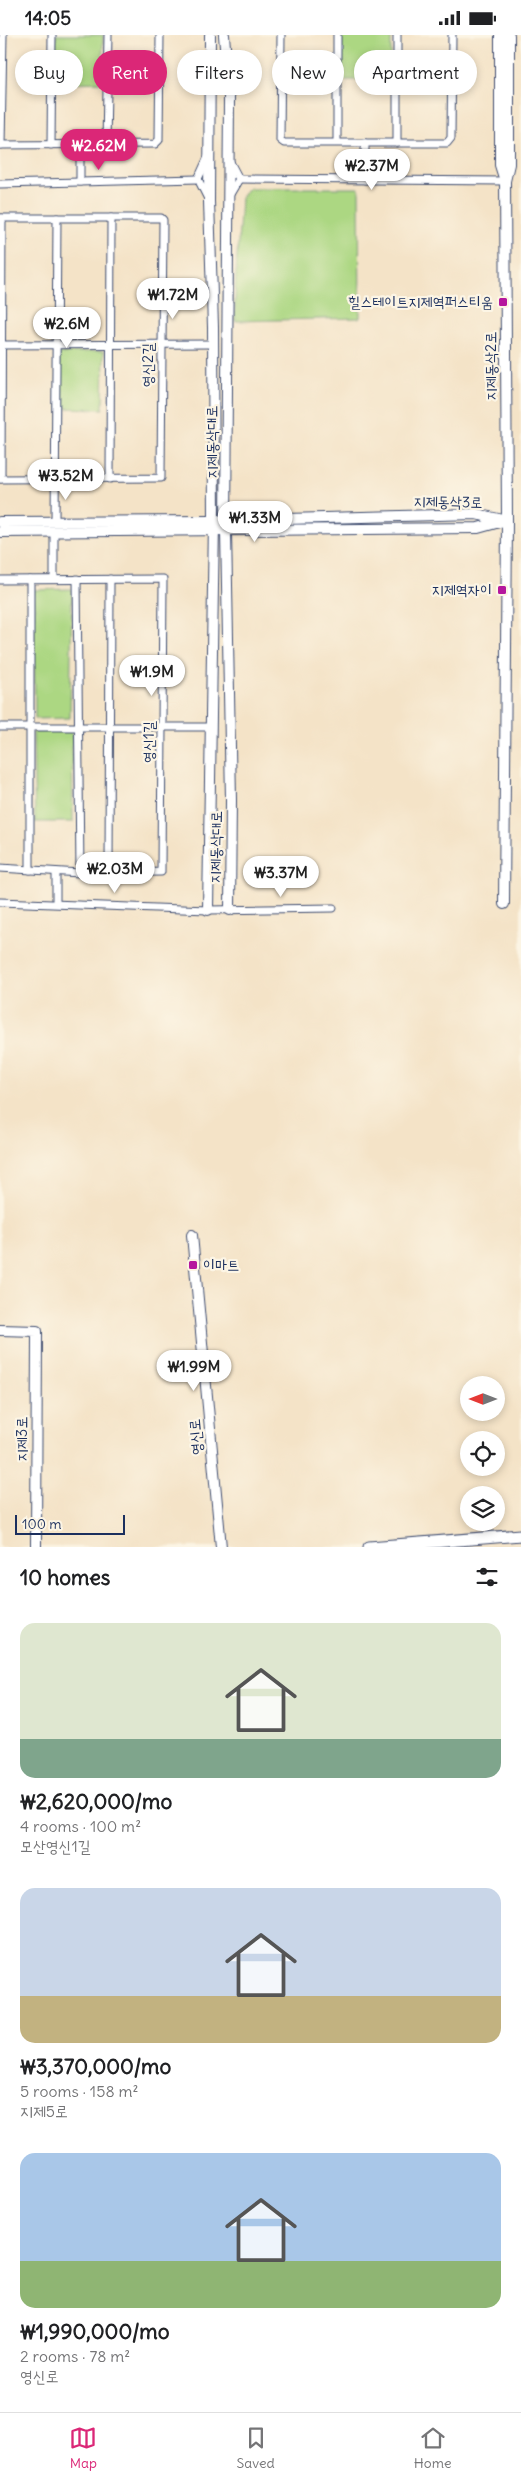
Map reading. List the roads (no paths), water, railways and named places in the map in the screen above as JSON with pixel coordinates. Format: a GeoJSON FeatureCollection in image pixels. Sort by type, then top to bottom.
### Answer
{"type":"FeatureCollection","features":[{"type":"Feature","properties":{"kind":"main road"},"geometry":{"type":"LineString","coordinates":[[369,1547],[521,1535]]}},
{"type":"Feature","properties":{"kind":"street"},"geometry":{"type":"LineString","coordinates":[[3,35],[1,145],[155,144],[159,140],[160,35]]}},
{"type":"Feature","properties":{"kind":"street"},"geometry":{"type":"LineString","coordinates":[[50,145],[52,35]]}},
{"type":"Feature","properties":{"kind":"street"},"geometry":{"type":"LineString","coordinates":[[106,144],[108,35]]}},
{"type":"Feature","properties":{"kind":"street","name":"지제동삭대로"},"geometry":{"type":"LineString","coordinates":[[208,909],[214,526],[213,344],[209,201],[210,35]]}},
{"type":"Feature","properties":{"kind":"street","name":"지제동삭대로"},"geometry":{"type":"LineString","coordinates":[[224,35],[229,97],[226,526],[232,799],[230,910]]}},
{"type":"Feature","properties":{"kind":"street"},"geometry":{"type":"LineString","coordinates":[[281,35],[280,139],[284,143],[447,143],[451,138],[452,35]]}},
{"type":"Feature","properties":{"kind":"street"},"geometry":{"type":"LineString","coordinates":[[337,35],[337,142]]}},
{"type":"Feature","properties":{"kind":"street"},"geometry":{"type":"LineString","coordinates":[[397,35],[397,143]]}},
{"type":"Feature","properties":{"kind":"street","name":"지제동삭2로"},"geometry":{"type":"LineString","coordinates":[[500,35],[500,165],[505,181]]}},
{"type":"Feature","properties":{"kind":"street","name":"지제동삭2로"},"geometry":{"type":"LineString","coordinates":[[504,904],[507,521],[505,181],[509,164],[509,35]]}},
{"type":"Feature","properties":{"kind":"street"},"geometry":{"type":"LineString","coordinates":[[365,143],[365,180]]}},
{"type":"Feature","properties":{"kind":"street"},"geometry":{"type":"LineString","coordinates":[[80,145],[80,182]]}},
{"type":"Feature","properties":{"kind":"street"},"geometry":{"type":"LineString","coordinates":[[209,153],[198,179],[209,201]]}},
{"type":"Feature","properties":{"kind":"street"},"geometry":{"type":"LineString","coordinates":[[229,160],[239,179]]}},
{"type":"Feature","properties":{"kind":"street"},"geometry":{"type":"LineString","coordinates":[[0,184],[198,179]]}},
{"type":"Feature","properties":{"kind":"street"},"geometry":{"type":"LineString","coordinates":[[239,179],[505,181]]}},
{"type":"Feature","properties":{"kind":"street"},"geometry":{"type":"LineString","coordinates":[[228,197],[239,179]]}},
{"type":"Feature","properties":{"kind":"street"},"geometry":{"type":"LineString","coordinates":[[1,218],[1,479]]}},
{"type":"Feature","properties":{"kind":"street","name":"영신2길"},"geometry":{"type":"LineString","coordinates":[[1,218],[161,218],[163,220],[162,476],[158,479],[1,479]]}},
{"type":"Feature","properties":{"kind":"street"},"geometry":{"type":"LineString","coordinates":[[54,579],[57,218]]}},
{"type":"Feature","properties":{"kind":"street"},"geometry":{"type":"LineString","coordinates":[[110,479],[111,218]]}},
{"type":"Feature","properties":{"kind":"street"},"geometry":{"type":"LineString","coordinates":[[1,345],[111,346],[213,344]]}},
{"type":"Feature","properties":{"kind":"street","name":"지제동삭3로"},"geometry":{"type":"LineString","coordinates":[[0,532],[55,527],[478,528],[507,521]]}},
{"type":"Feature","properties":{"kind":"street","name":"지제동삭3로"},"geometry":{"type":"LineString","coordinates":[[0,522],[55,527]]}},
{"type":"Feature","properties":{"kind":"street"},"geometry":{"type":"LineString","coordinates":[[77,579],[80,873]]}},
{"type":"Feature","properties":{"kind":"street"},"geometry":{"type":"LineString","coordinates":[[110,579],[110,873]]}},
{"type":"Feature","properties":{"kind":"street","name":"영신1길"},"geometry":{"type":"LineString","coordinates":[[0,580],[163,579],[161,872],[80,873],[0,868]]}},
{"type":"Feature","properties":{"kind":"street"},"geometry":{"type":"LineString","coordinates":[[30,580],[30,871]]}},
{"type":"Feature","properties":{"kind":"street"},"geometry":{"type":"LineString","coordinates":[[0,727],[211,727]]}},
{"type":"Feature","properties":{"kind":"street"},"geometry":{"type":"LineString","coordinates":[[56,872],[56,903]]}},
{"type":"Feature","properties":{"kind":"street"},"geometry":{"type":"LineString","coordinates":[[0,901],[230,910],[333,908]]}},
{"type":"Feature","properties":{"kind":"street","name":"영신로"},"geometry":{"type":"LineString","coordinates":[[192,1235],[221,1547]]}},
{"type":"Feature","properties":{"kind":"street","name":"지제3로"},"geometry":{"type":"LineString","coordinates":[[0,1330],[37,1331],[36,1547]]}},
{"type":"Feature","properties":{"kind":"place","name":"힐스테이트지제역퍼스티움"},"geometry":{"type":"Point","coordinates":[503,302]}},
{"type":"Feature","properties":{"kind":"place","name":"지제역자이"},"geometry":{"type":"Point","coordinates":[502,590]}},
{"type":"Feature","properties":{"kind":"place","name":"이마트"},"geometry":{"type":"Point","coordinates":[193,1265]}}]}
